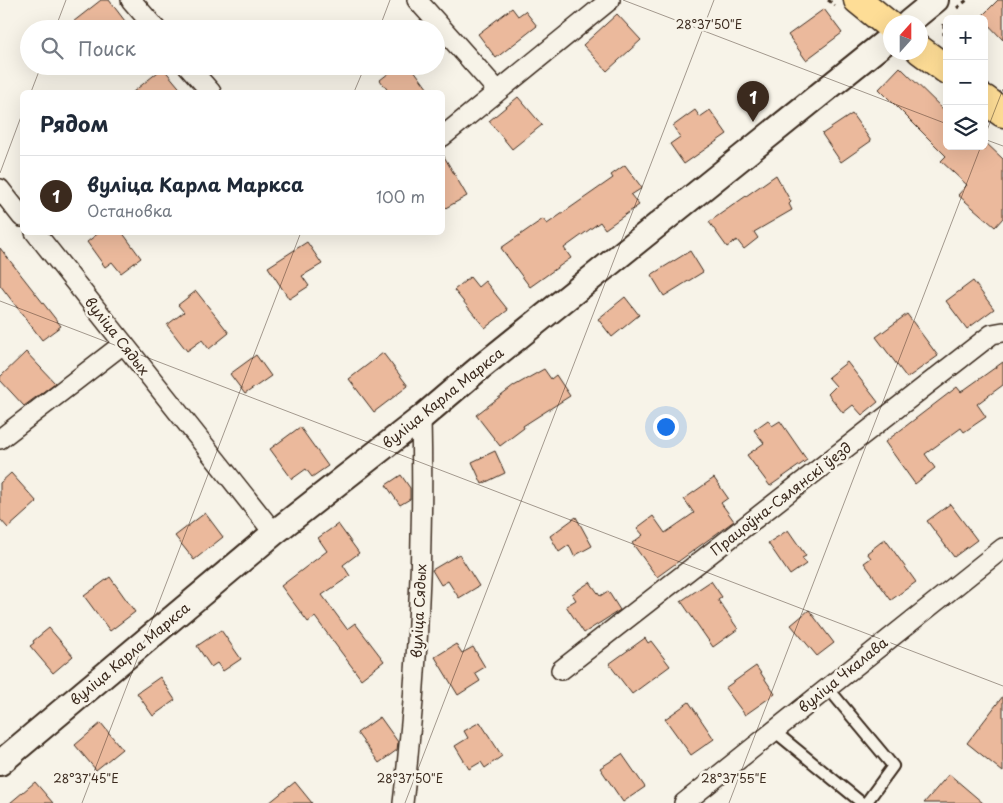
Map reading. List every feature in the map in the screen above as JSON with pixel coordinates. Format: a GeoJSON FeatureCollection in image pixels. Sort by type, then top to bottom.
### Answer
{"type":"FeatureCollection","features":[{"type":"Feature","properties":{"kind":"main road"},"geometry":{"type":"LineString","coordinates":[[858,0],[883,20]]}},
{"type":"Feature","properties":{"kind":"main road"},"geometry":{"type":"LineString","coordinates":[[928,56],[943,67]]}},
{"type":"Feature","properties":{"kind":"main road"},"geometry":{"type":"LineString","coordinates":[[988,102],[1003,113]]}},
{"type":"Feature","properties":{"kind":"street"},"geometry":{"type":"LineString","coordinates":[[131,0],[148,20]]}},
{"type":"Feature","properties":{"kind":"street"},"geometry":{"type":"LineString","coordinates":[[416,0],[434,20]]}},
{"type":"Feature","properties":{"kind":"street"},"geometry":{"type":"LineString","coordinates":[[445,135],[610,0]]}},
{"type":"Feature","properties":{"kind":"street"},"geometry":{"type":"LineString","coordinates":[[918,15],[936,0]]}},
{"type":"Feature","properties":{"kind":"street"},"geometry":{"type":"LineString","coordinates":[[445,32],[498,91]]}},
{"type":"Feature","properties":{"kind":"street","name":"вуліца Карла Маркса"},"geometry":{"type":"LineString","coordinates":[[0,763],[274,533],[421,418],[476,371],[883,44]]}},
{"type":"Feature","properties":{"kind":"street"},"geometry":{"type":"LineString","coordinates":[[196,75],[209,90]]}},
{"type":"Feature","properties":{"kind":"street"},"geometry":{"type":"LineString","coordinates":[[0,189],[20,214]]}},
{"type":"Feature","properties":{"kind":"street","name":"вуліца Сядых"},"geometry":{"type":"LineString","coordinates":[[37,235],[274,533]]}},
{"type":"Feature","properties":{"kind":"street","name":"Працоўна-Сялянскі ўезд"},"geometry":{"type":"LineString","coordinates":[[561,670],[992,334],[1003,332]]}},
{"type":"Feature","properties":{"kind":"street"},"geometry":{"type":"LineString","coordinates":[[0,439],[123,344]]}},
{"type":"Feature","properties":{"kind":"street","name":"вуліца Сядых"},"geometry":{"type":"LineString","coordinates":[[403,803],[411,736],[420,602],[423,515],[421,418]]}},
{"type":"Feature","properties":{"kind":"street","name":"вуліца Чкалава"},"geometry":{"type":"LineString","coordinates":[[684,803],[1003,548]]}},
{"type":"Feature","properties":{"kind":"lane"},"geometry":{"type":"LineString","coordinates":[[828,688],[893,766],[866,803]]}},
{"type":"Feature","properties":{"kind":"lane"},"geometry":{"type":"LineString","coordinates":[[774,731],[862,803]]}},
{"type":"Feature","properties":{"kind":"building"},"geometry":{"type":"Polygon","coordinates":[[[101,0],[109,0],[124,20],[75,20],[101,0]]]}},
{"type":"Feature","properties":{"kind":"building"},"geometry":{"type":"Polygon","coordinates":[[[998,0],[1003,0],[1003,40],[988,24],[988,15],[983,15],[998,0]]]}},
{"type":"Feature","properties":{"kind":"building"},"geometry":{"type":"Polygon","coordinates":[[[512,8],[518,16],[525,11],[537,26],[496,58],[478,34],[512,8]]]}},
{"type":"Feature","properties":{"kind":"building"},"geometry":{"type":"Polygon","coordinates":[[[824,9],[842,33],[806,60],[788,35],[824,9]]]}},
{"type":"Feature","properties":{"kind":"building"},"geometry":{"type":"Polygon","coordinates":[[[617,14],[641,40],[607,71],[583,45],[617,14]]]}},
{"type":"Feature","properties":{"kind":"building"},"geometry":{"type":"Polygon","coordinates":[[[900,67],[943,109],[943,150],[988,150],[988,145],[1003,159],[1003,218],[995,227],[958,195],[967,185],[941,161],[946,156],[879,89],[900,67]]]}},
{"type":"Feature","properties":{"kind":"building"},"geometry":{"type":"Polygon","coordinates":[[[154,75],[169,75],[181,90],[136,90],[154,75]]]}},
{"type":"Feature","properties":{"kind":"building"},"geometry":{"type":"Polygon","coordinates":[[[386,75],[418,75],[429,90],[388,90],[380,80],[386,75]]]}},
{"type":"Feature","properties":{"kind":"building"},"geometry":{"type":"Polygon","coordinates":[[[518,97],[542,125],[512,149],[489,121],[518,97]]]}},
{"type":"Feature","properties":{"kind":"building"},"geometry":{"type":"Polygon","coordinates":[[[695,110],[700,117],[710,110],[727,134],[684,164],[670,144],[680,137],[673,126],[695,110]]]}},
{"type":"Feature","properties":{"kind":"building"},"geometry":{"type":"Polygon","coordinates":[[[852,114],[871,141],[841,162],[822,134],[852,114]]]}},
{"type":"Feature","properties":{"kind":"building"},"geometry":{"type":"Polygon","coordinates":[[[445,158],[467,196],[445,208],[445,158]]]}},
{"type":"Feature","properties":{"kind":"building"},"geometry":{"type":"Polygon","coordinates":[[[625,165],[642,188],[631,195],[639,205],[605,229],[600,222],[564,248],[571,258],[530,287],[501,248],[543,219],[547,224],[613,178],[611,175],[625,165]]]}},
{"type":"Feature","properties":{"kind":"building"},"geometry":{"type":"Polygon","coordinates":[[[776,175],[791,202],[789,204],[792,210],[754,232],[758,238],[744,249],[737,240],[727,247],[709,222],[776,175]]]}},
{"type":"Feature","properties":{"kind":"building"},"geometry":{"type":"Polygon","coordinates":[[[96,235],[124,235],[141,258],[121,273],[112,262],[105,267],[87,242],[96,235]]]}},
{"type":"Feature","properties":{"kind":"building"},"geometry":{"type":"Polygon","coordinates":[[[307,242],[322,264],[302,276],[309,286],[289,299],[268,267],[307,242]]]}},
{"type":"Feature","properties":{"kind":"building"},"geometry":{"type":"Polygon","coordinates":[[[0,248],[61,326],[42,340],[0,285],[0,248]]]}},
{"type":"Feature","properties":{"kind":"building"},"geometry":{"type":"Polygon","coordinates":[[[690,251],[703,272],[664,296],[651,275],[690,251]]]}},
{"type":"Feature","properties":{"kind":"building"},"geometry":{"type":"Polygon","coordinates":[[[470,277],[478,287],[485,281],[508,310],[485,328],[454,290],[470,277]]]}},
{"type":"Feature","properties":{"kind":"building"},"geometry":{"type":"Polygon","coordinates":[[[973,281],[994,309],[967,329],[946,301],[973,281]]]}},
{"type":"Feature","properties":{"kind":"building"},"geometry":{"type":"Polygon","coordinates":[[[196,291],[229,333],[209,349],[202,340],[187,351],[167,325],[184,312],[178,305],[196,291]]]}},
{"type":"Feature","properties":{"kind":"building"},"geometry":{"type":"Polygon","coordinates":[[[625,297],[639,315],[612,337],[598,319],[625,297]]]}},
{"type":"Feature","properties":{"kind":"building"},"geometry":{"type":"Polygon","coordinates":[[[907,314],[938,356],[907,378],[876,337],[907,314]]]}},
{"type":"Feature","properties":{"kind":"building"},"geometry":{"type":"Polygon","coordinates":[[[26,352],[55,383],[24,406],[0,380],[0,377],[26,352]]]}},
{"type":"Feature","properties":{"kind":"building"},"geometry":{"type":"Polygon","coordinates":[[[383,353],[408,386],[374,412],[349,379],[383,353]]]}},
{"type":"Feature","properties":{"kind":"building"},"geometry":{"type":"Polygon","coordinates":[[[256,355],[271,376],[245,394],[230,374],[256,355]]]}},
{"type":"Feature","properties":{"kind":"building"},"geometry":{"type":"Polygon","coordinates":[[[847,362],[878,402],[862,415],[853,405],[843,413],[828,394],[836,386],[828,377],[847,362]]]}},
{"type":"Feature","properties":{"kind":"building"},"geometry":{"type":"Polygon","coordinates":[[[1003,362],[1003,385],[977,404],[986,417],[964,432],[961,428],[925,454],[935,468],[915,484],[885,442],[957,387],[961,392],[1003,362]]]}},
{"type":"Feature","properties":{"kind":"building"},"geometry":{"type":"Polygon","coordinates":[[[544,369],[551,379],[556,375],[570,396],[523,426],[524,428],[500,446],[476,415],[514,386],[544,369]]]}},
{"type":"Feature","properties":{"kind":"building"},"geometry":{"type":"Polygon","coordinates":[[[768,420],[772,426],[780,421],[807,460],[770,486],[747,455],[764,443],[754,430],[768,420]]]}},
{"type":"Feature","properties":{"kind":"building"},"geometry":{"type":"Polygon","coordinates":[[[300,427],[328,466],[312,477],[306,469],[292,479],[270,449],[300,427]]]}},
{"type":"Feature","properties":{"kind":"building"},"geometry":{"type":"Polygon","coordinates":[[[495,451],[505,473],[482,484],[472,462],[495,451]]]}},
{"type":"Feature","properties":{"kind":"building"},"geometry":{"type":"Polygon","coordinates":[[[11,473],[37,502],[8,528],[0,519],[0,483],[11,473]]]}},
{"type":"Feature","properties":{"kind":"building"},"geometry":{"type":"Polygon","coordinates":[[[401,475],[410,488],[410,499],[400,505],[386,485],[401,475]]]}},
{"type":"Feature","properties":{"kind":"building"},"geometry":{"type":"Polygon","coordinates":[[[714,478],[728,498],[721,503],[734,521],[657,577],[632,543],[643,535],[637,528],[653,516],[665,533],[694,513],[684,499],[714,478]]]}},
{"type":"Feature","properties":{"kind":"building"},"geometry":{"type":"Polygon","coordinates":[[[950,504],[977,540],[954,557],[927,521],[950,504]]]}},
{"type":"Feature","properties":{"kind":"building"},"geometry":{"type":"Polygon","coordinates":[[[205,513],[223,537],[194,560],[175,536],[205,513]]]}},
{"type":"Feature","properties":{"kind":"building"},"geometry":{"type":"Polygon","coordinates":[[[576,517],[592,546],[574,556],[569,545],[559,552],[550,536],[576,517]]]}},
{"type":"Feature","properties":{"kind":"building"},"geometry":{"type":"Polygon","coordinates":[[[338,524],[359,553],[343,565],[350,576],[322,595],[347,629],[355,623],[384,661],[361,679],[315,617],[308,622],[281,586],[327,551],[318,538],[338,524]]]}},
{"type":"Feature","properties":{"kind":"building"},"geometry":{"type":"Polygon","coordinates":[[[788,530],[806,556],[802,558],[806,564],[790,575],[768,543],[788,530]]]}},
{"type":"Feature","properties":{"kind":"building"},"geometry":{"type":"Polygon","coordinates":[[[885,539],[916,582],[891,600],[864,563],[871,558],[867,553],[885,539]]]}},
{"type":"Feature","properties":{"kind":"building"},"geometry":{"type":"Polygon","coordinates":[[[459,554],[479,586],[459,598],[448,581],[441,585],[432,570],[459,554]]]}},
{"type":"Feature","properties":{"kind":"building"},"geometry":{"type":"Polygon","coordinates":[[[110,577],[135,612],[110,631],[84,596],[110,577]]]}},
{"type":"Feature","properties":{"kind":"building"},"geometry":{"type":"Polygon","coordinates":[[[711,581],[722,597],[718,600],[738,629],[713,647],[681,601],[711,581]]]}},
{"type":"Feature","properties":{"kind":"building"},"geometry":{"type":"Polygon","coordinates":[[[590,582],[600,596],[608,591],[620,610],[584,633],[566,606],[576,600],[572,594],[590,582]]]}},
{"type":"Feature","properties":{"kind":"building"},"geometry":{"type":"Polygon","coordinates":[[[809,610],[834,643],[817,656],[791,625],[809,610]]]}},
{"type":"Feature","properties":{"kind":"building"},"geometry":{"type":"Polygon","coordinates":[[[49,628],[73,656],[53,673],[30,646],[34,643],[33,641],[49,628]]]}},
{"type":"Feature","properties":{"kind":"building"},"geometry":{"type":"Polygon","coordinates":[[[221,630],[241,659],[223,671],[217,663],[211,667],[197,646],[221,630]]]}},
{"type":"Feature","properties":{"kind":"building"},"geometry":{"type":"Polygon","coordinates":[[[645,638],[648,643],[651,641],[670,666],[632,694],[609,664],[645,638]]]}},
{"type":"Feature","properties":{"kind":"building"},"geometry":{"type":"Polygon","coordinates":[[[456,644],[462,653],[473,647],[485,667],[475,673],[480,681],[458,695],[435,657],[456,644]]]}},
{"type":"Feature","properties":{"kind":"building"},"geometry":{"type":"Polygon","coordinates":[[[756,666],[775,694],[745,715],[725,688],[756,666]]]}},
{"type":"Feature","properties":{"kind":"building"},"geometry":{"type":"Polygon","coordinates":[[[160,677],[175,700],[153,716],[137,693],[160,677]]]}},
{"type":"Feature","properties":{"kind":"building"},"geometry":{"type":"Polygon","coordinates":[[[1003,696],[1003,772],[967,743],[1003,696]]]}},
{"type":"Feature","properties":{"kind":"building"},"geometry":{"type":"Polygon","coordinates":[[[689,702],[714,739],[691,755],[665,719],[689,702]]]}},
{"type":"Feature","properties":{"kind":"building"},"geometry":{"type":"Polygon","coordinates":[[[380,717],[398,742],[397,750],[379,763],[357,733],[380,717]]]}},
{"type":"Feature","properties":{"kind":"building"},"geometry":{"type":"Polygon","coordinates":[[[480,722],[502,756],[485,768],[481,762],[469,769],[455,746],[468,738],[464,731],[480,722]]]}},
{"type":"Feature","properties":{"kind":"building"},"geometry":{"type":"Polygon","coordinates":[[[101,723],[122,749],[96,770],[75,745],[101,723]]]}},
{"type":"Feature","properties":{"kind":"building"},"geometry":{"type":"Polygon","coordinates":[[[622,754],[645,787],[623,802],[600,768],[622,754]]]}},
{"type":"Feature","properties":{"kind":"building"},"geometry":{"type":"Polygon","coordinates":[[[949,774],[983,803],[924,803],[949,774]]]}},
{"type":"Feature","properties":{"kind":"building"},"geometry":{"type":"Polygon","coordinates":[[[35,782],[53,803],[10,803],[35,782]]]}},
{"type":"Feature","properties":{"kind":"building"},"geometry":{"type":"Polygon","coordinates":[[[295,782],[312,803],[269,803],[295,782]]]}},
{"type":"Feature","properties":{"kind":"place","name":"вуліца Карла Маркса"},"geometry":{"type":"Point","coordinates":[753,122]}}]}
